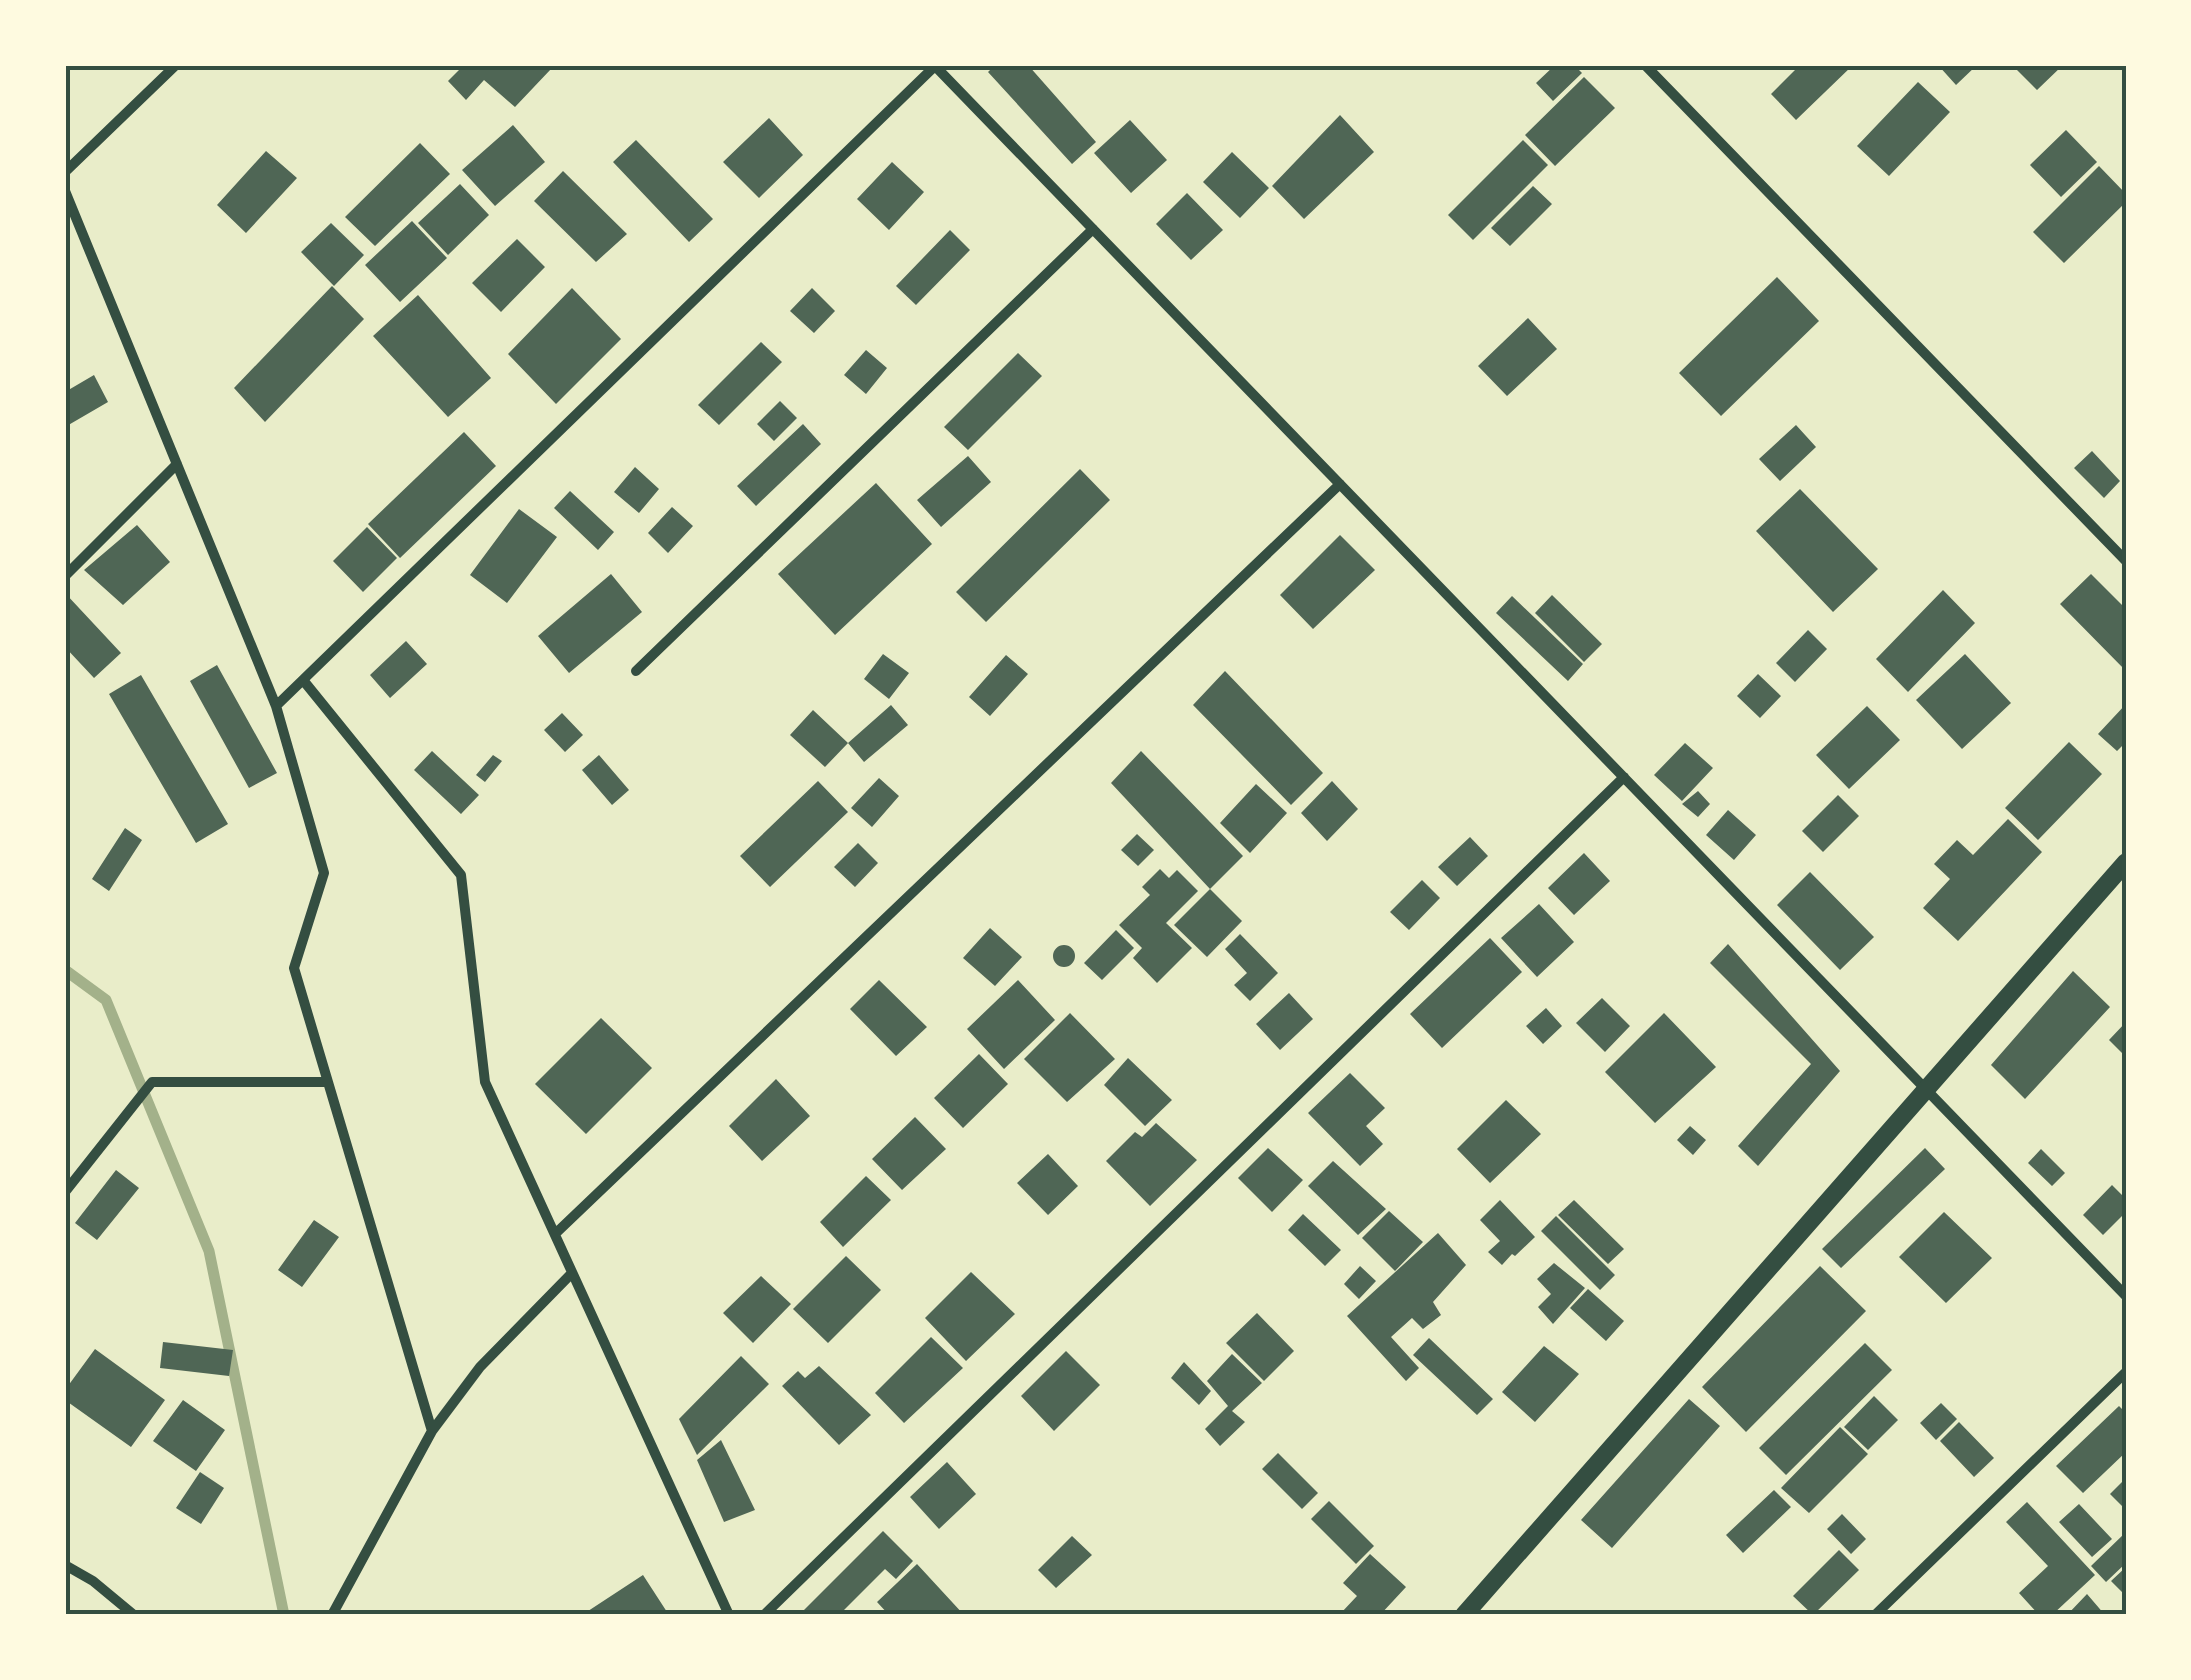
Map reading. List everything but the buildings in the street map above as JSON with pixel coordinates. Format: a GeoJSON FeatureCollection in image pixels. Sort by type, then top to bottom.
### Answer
{"type":"FeatureCollection","features":[{"type":"Feature","properties":{"kind":"street"},"geometry":{"type":"LineString","coordinates":[[65,172],[176,65]]}},
{"type":"Feature","properties":{"kind":"street"},"geometry":{"type":"LineString","coordinates":[[276,706],[936,65],[2126,1296]]}},
{"type":"Feature","properties":{"kind":"street"},"geometry":{"type":"LineString","coordinates":[[1645,65],[2126,561]]}},
{"type":"Feature","properties":{"kind":"street"},"geometry":{"type":"LineString","coordinates":[[65,191],[276,706],[324,873],[294,968],[432,1431]]}},
{"type":"Feature","properties":{"kind":"street"},"geometry":{"type":"LineString","coordinates":[[636,671],[1093,229]]}},
{"type":"Feature","properties":{"kind":"street"},"geometry":{"type":"LineString","coordinates":[[65,576],[176,464]]}},
{"type":"Feature","properties":{"kind":"street"},"geometry":{"type":"LineString","coordinates":[[554,1234],[1340,484]]}},
{"type":"Feature","properties":{"kind":"street"},"geometry":{"type":"LineString","coordinates":[[302,680],[461,875],[485,1082],[729,1615]]}},
{"type":"Feature","properties":{"kind":"street"},"geometry":{"type":"LineString","coordinates":[[764,1615],[1624,777]]}},
{"type":"Feature","properties":{"kind":"street"},"geometry":{"type":"LineString","coordinates":[[1464,1615],[2126,862]]}},
{"type":"Feature","properties":{"kind":"street"},"geometry":{"type":"LineString","coordinates":[[65,1192],[152,1082],[328,1082]]}},
{"type":"Feature","properties":{"kind":"street"},"geometry":{"type":"LineString","coordinates":[[332,1615],[432,1431],[480,1367],[572,1272]]}},
{"type":"Feature","properties":{"kind":"street"},"geometry":{"type":"LineString","coordinates":[[1875,1615],[2126,1372]]}},
{"type":"Feature","properties":{"kind":"street"},"geometry":{"type":"LineString","coordinates":[[65,1565],[134,1615]]}},
{"type":"Feature","properties":{"kind":"waterway"},"geometry":{"type":"LineString","coordinates":[[65,970],[106,1000],[209,1251],[284,1615]]}}]}
